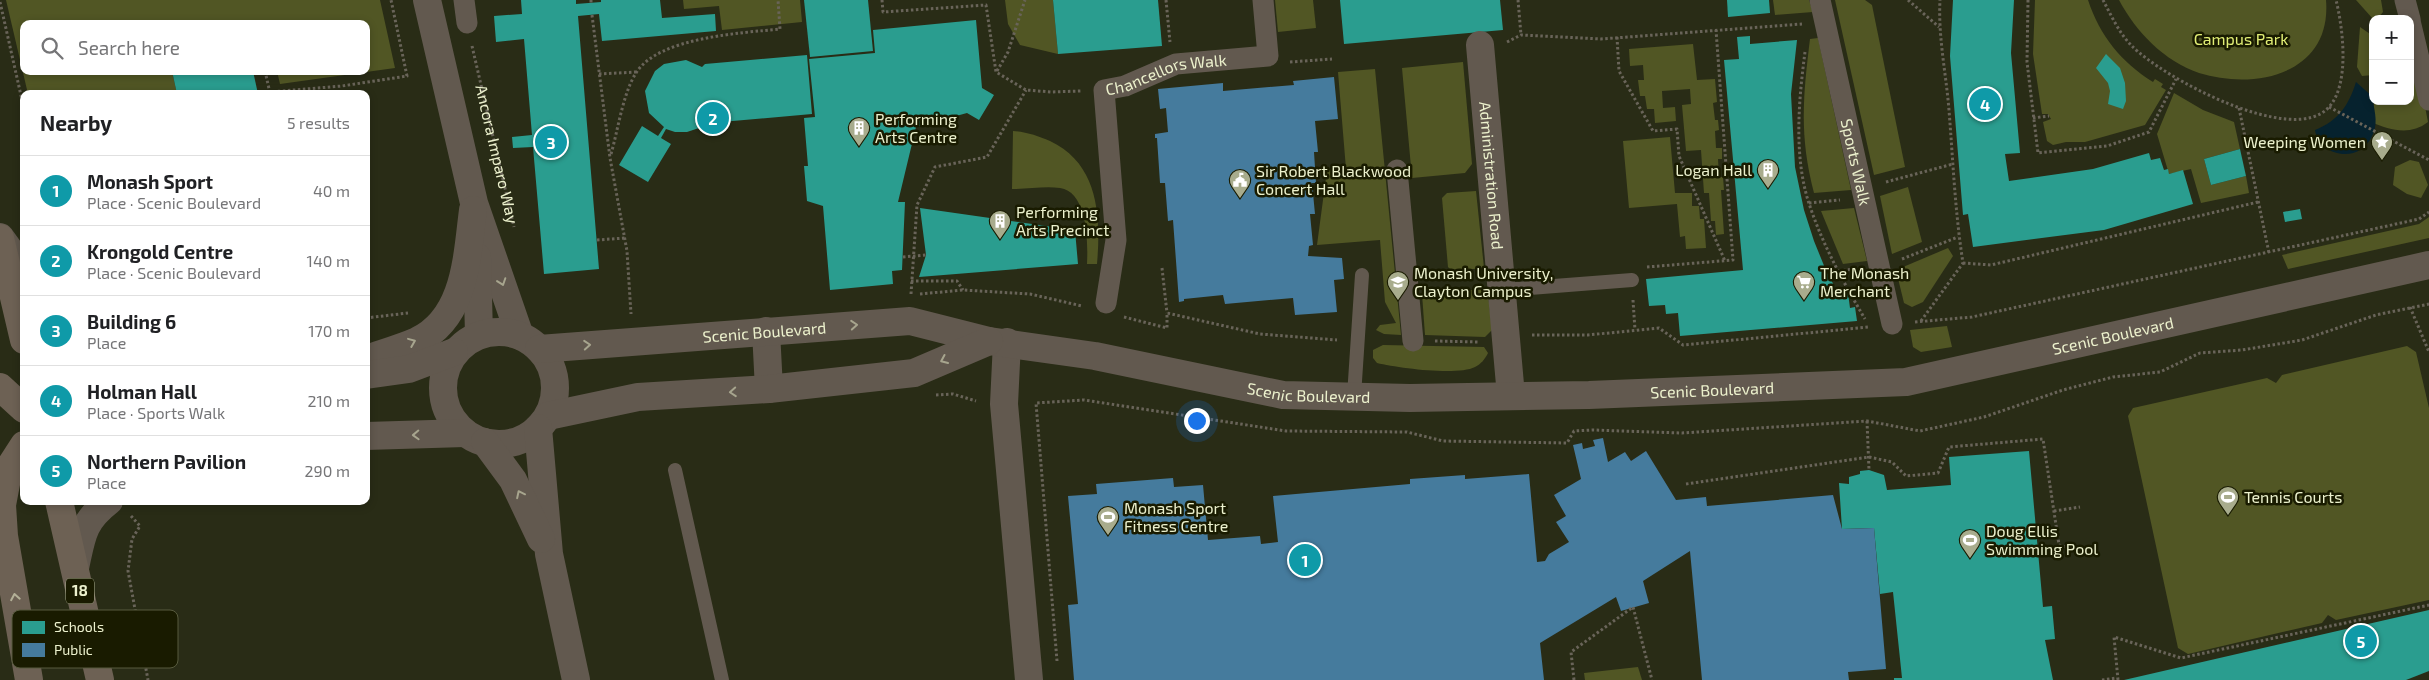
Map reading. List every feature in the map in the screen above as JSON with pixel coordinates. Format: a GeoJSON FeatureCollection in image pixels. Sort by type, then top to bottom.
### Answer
{"type":"FeatureCollection","features":[{"type":"Feature","properties":{"kind":"highway"},"geometry":{"type":"LineString","coordinates":[[0,237],[20,323]]}},
{"type":"Feature","properties":{"kind":"highway"},"geometry":{"type":"LineString","coordinates":[[0,387],[20,405]]}},
{"type":"Feature","properties":{"kind":"highway"},"geometry":{"type":"LineString","coordinates":[[17,610],[4,536],[2,505],[9,468],[20,451]]}},
{"type":"Feature","properties":{"kind":"highway","name":"18"},"geometry":{"type":"LineString","coordinates":[[60,505],[84,610]]}},
{"type":"Feature","properties":{"kind":"street","name":"Ancora Imparo Way"},"geometry":{"type":"LineString","coordinates":[[427,0],[474,203],[530,342]]}},
{"type":"Feature","properties":{"kind":"street"},"geometry":{"type":"LineString","coordinates":[[464,0],[467,23]]}},
{"type":"Feature","properties":{"kind":"street"},"geometry":{"type":"LineString","coordinates":[[1263,0],[1268,56]]}},
{"type":"Feature","properties":{"kind":"street","name":"Sports Walk"},"geometry":{"type":"LineString","coordinates":[[1820,0],[1817,23],[1862,193],[1892,324]]}},
{"type":"Feature","properties":{"kind":"street"},"geometry":{"type":"LineString","coordinates":[[2405,0],[2409,15]]}},
{"type":"Feature","properties":{"kind":"street"},"geometry":{"type":"LineString","coordinates":[[2414,37],[2429,100]]}},
{"type":"Feature","properties":{"kind":"street","name":"Administration Road"},"geometry":{"type":"LineString","coordinates":[[1480,45],[1511,396]]}},
{"type":"Feature","properties":{"kind":"street","name":"Chancellors Walk"},"geometry":{"type":"LineString","coordinates":[[1114,310],[1116,240],[1104,90],[1125,86],[1172,66],[1268,56]]}},
{"type":"Feature","properties":{"kind":"street"},"geometry":{"type":"LineString","coordinates":[[1398,170],[1413,341]]}},
{"type":"Feature","properties":{"kind":"street","name":"Ancora Imparo Way"},"geometry":{"type":"LineString","coordinates":[[474,203],[479,335]]}},
{"type":"Feature","properties":{"kind":"street"},"geometry":{"type":"LineString","coordinates":[[370,358],[418,340],[445,321],[459,295],[467,260],[474,203]]}},
{"type":"Feature","properties":{"kind":"street"},"geometry":{"type":"LineString","coordinates":[[0,237],[20,264]]}},
{"type":"Feature","properties":{"kind":"street","name":"Scenic Boulevard"},"geometry":{"type":"LineString","coordinates":[[530,342],[766,331],[910,321],[998,341],[1095,356],[1283,395],[1589,395],[1906,382],[2429,265]]}},
{"type":"Feature","properties":{"kind":"street"},"geometry":{"type":"LineString","coordinates":[[370,374],[409,369],[454,352],[467,341],[479,335],[500,331],[530,342],[549,363],[554,381],[554,398],[543,422],[526,438],[511,443],[495,444],[475,438],[370,436]]}},
{"type":"Feature","properties":{"kind":"street"},"geometry":{"type":"LineString","coordinates":[[766,331],[769,390]]}},
{"type":"Feature","properties":{"kind":"street"},"geometry":{"type":"LineString","coordinates":[[543,422],[638,397],[769,390],[914,373],[998,341],[1029,680]]}},
{"type":"Feature","properties":{"kind":"street"},"geometry":{"type":"LineString","coordinates":[[454,352],[446,368],[442,386],[445,404],[452,420],[475,438],[514,480],[548,554]]}},
{"type":"Feature","properties":{"kind":"street"},"geometry":{"type":"LineString","coordinates":[[543,422],[548,554],[576,680]]}},
{"type":"Feature","properties":{"kind":"street"},"geometry":{"type":"LineString","coordinates":[[75,568],[84,528],[98,510],[119,507]]}},
{"type":"Feature","properties":{"kind":"lane"},"geometry":{"type":"LineString","coordinates":[[1354,396],[1362,274]]}},
{"type":"Feature","properties":{"kind":"lane"},"geometry":{"type":"LineString","coordinates":[[1503,290],[1632,280]]}},
{"type":"Feature","properties":{"kind":"lane"},"geometry":{"type":"LineString","coordinates":[[675,470],[722,680]]}},
{"type":"Feature","properties":{"kind":"path"},"geometry":{"type":"LineString","coordinates":[[301,90],[407,76],[391,0]]}},
{"type":"Feature","properties":{"kind":"path"},"geometry":{"type":"LineString","coordinates":[[610,158],[627,95],[636,72],[652,57],[671,48],[734,34],[780,29],[778,0]]}},
{"type":"Feature","properties":{"kind":"path"},"geometry":{"type":"LineString","coordinates":[[882,0],[883,12],[986,5],[996,72]]}},
{"type":"Feature","properties":{"kind":"path"},"geometry":{"type":"LineString","coordinates":[[996,72],[1008,52],[1025,0]]}},
{"type":"Feature","properties":{"kind":"path"},"geometry":{"type":"LineString","coordinates":[[1166,0],[1172,66]]}},
{"type":"Feature","properties":{"kind":"path"},"geometry":{"type":"LineString","coordinates":[[1518,0],[1521,35]]}},
{"type":"Feature","properties":{"kind":"path"},"geometry":{"type":"LineString","coordinates":[[1908,0],[1939,27]]}},
{"type":"Feature","properties":{"kind":"path"},"geometry":{"type":"LineString","coordinates":[[1920,321],[1963,263],[1958,236],[1953,164],[1939,27],[1940,0]]}},
{"type":"Feature","properties":{"kind":"path"},"geometry":{"type":"LineString","coordinates":[[2028,0],[2027,62],[2038,153],[2108,146],[2149,132],[2176,79]]}},
{"type":"Feature","properties":{"kind":"path"},"geometry":{"type":"LineString","coordinates":[[2103,0],[2130,45],[2159,69],[2208,96],[2239,108],[2282,118],[2312,118],[2329,107],[2341,86],[2342,44],[2336,0]]}},
{"type":"Feature","properties":{"kind":"path"},"geometry":{"type":"LineString","coordinates":[[0,2],[20,91]]}},
{"type":"Feature","properties":{"kind":"path"},"geometry":{"type":"LineString","coordinates":[[592,15],[610,158],[625,238],[632,322]]}},
{"type":"Feature","properties":{"kind":"path","name":"Ancora Imparo Way"},"geometry":{"type":"LineString","coordinates":[[467,23],[515,233]]}},
{"type":"Feature","properties":{"kind":"path"},"geometry":{"type":"LineString","coordinates":[[1507,42],[1521,35],[1617,37],[1817,23],[1799,106],[1800,146],[1809,203],[1818,230],[1839,274],[1869,327]]}},
{"type":"Feature","properties":{"kind":"path"},"geometry":{"type":"LineString","coordinates":[[1636,330],[1630,268],[1733,260],[1716,30]]}},
{"type":"Feature","properties":{"kind":"path"},"geometry":{"type":"LineString","coordinates":[[1617,37],[1619,71],[1653,131],[1677,129],[1679,156],[1726,261]]}},
{"type":"Feature","properties":{"kind":"path"},"geometry":{"type":"LineString","coordinates":[[1268,56],[1291,62],[1332,59]]}},
{"type":"Feature","properties":{"kind":"path"},"geometry":{"type":"LineString","coordinates":[[599,74],[636,72]]}},
{"type":"Feature","properties":{"kind":"path"},"geometry":{"type":"LineString","coordinates":[[996,72],[1026,90],[1051,92],[1104,90]]}},
{"type":"Feature","properties":{"kind":"path"},"geometry":{"type":"LineString","coordinates":[[265,75],[269,90]]}},
{"type":"Feature","properties":{"kind":"path"},"geometry":{"type":"LineString","coordinates":[[911,295],[917,206],[935,167],[987,157],[1026,90]]}},
{"type":"Feature","properties":{"kind":"path"},"geometry":{"type":"LineString","coordinates":[[2329,107],[2429,160]]}},
{"type":"Feature","properties":{"kind":"path"},"geometry":{"type":"LineString","coordinates":[[2239,108],[2269,253]]}},
{"type":"Feature","properties":{"kind":"path"},"geometry":{"type":"LineString","coordinates":[[2033,118],[2049,116]]}},
{"type":"Feature","properties":{"kind":"path"},"geometry":{"type":"LineString","coordinates":[[1809,203],[1862,193],[1953,164]]}},
{"type":"Feature","properties":{"kind":"path"},"geometry":{"type":"LineString","coordinates":[[1963,263],[1991,265],[2258,202]]}},
{"type":"Feature","properties":{"kind":"path"},"geometry":{"type":"LineString","coordinates":[[1413,341],[1485,342],[1523,336],[1588,335],[1659,328],[1683,345],[1972,317],[2419,219],[2429,212]]}},
{"type":"Feature","properties":{"kind":"path"},"geometry":{"type":"LineString","coordinates":[[1880,268],[1958,236]]}},
{"type":"Feature","properties":{"kind":"path"},"geometry":{"type":"LineString","coordinates":[[597,240],[625,238]]}},
{"type":"Feature","properties":{"kind":"path"},"geometry":{"type":"LineString","coordinates":[[903,257],[926,255]]}},
{"type":"Feature","properties":{"kind":"path"},"geometry":{"type":"LineString","coordinates":[[1114,310],[1167,328],[1162,268]]}},
{"type":"Feature","properties":{"kind":"path"},"geometry":{"type":"LineString","coordinates":[[912,282],[957,281],[963,290]]}},
{"type":"Feature","properties":{"kind":"path"},"geometry":{"type":"LineString","coordinates":[[2410,307],[2429,352]]}},
{"type":"Feature","properties":{"kind":"path"},"geometry":{"type":"LineString","coordinates":[[370,318],[415,312]]}},
{"type":"Feature","properties":{"kind":"path"},"geometry":{"type":"LineString","coordinates":[[1167,314],[1260,334],[1358,340]]}},
{"type":"Feature","properties":{"kind":"path"},"geometry":{"type":"LineString","coordinates":[[1036,403],[1058,670]]}},
{"type":"Feature","properties":{"kind":"path"},"geometry":{"type":"LineString","coordinates":[[1867,421],[1869,470]]}},
{"type":"Feature","properties":{"kind":"path"},"geometry":{"type":"LineString","coordinates":[[1686,484],[1869,457],[1892,462],[1906,476],[1938,473],[1949,447],[2043,439],[2059,545],[2084,552]]}},
{"type":"Feature","properties":{"kind":"path"},"geometry":{"type":"LineString","coordinates":[[2054,511],[2080,506]]}},
{"type":"Feature","properties":{"kind":"path"},"geometry":{"type":"LineString","coordinates":[[119,507],[140,526],[132,539],[128,571],[135,610]]}},
{"type":"Feature","properties":{"kind":"path"},"geometry":{"type":"LineString","coordinates":[[2102,680],[2118,679],[2114,638],[2181,658],[2429,605]]}},
{"type":"Feature","properties":{"kind":"path"},"geometry":{"type":"LineString","coordinates":[[1574,680],[1571,652],[1633,608],[1652,680]]}},
{"type":"Feature","properties":{"kind":"green space"},"geometry":{"type":"Polygon","coordinates":[[[6,0],[380,0],[395,68],[370,71],[370,20],[20,20],[20,60],[6,0]]]}},
{"type":"Feature","properties":{"kind":"green space"},"geometry":{"type":"Polygon","coordinates":[[[683,0],[800,0],[802,22],[722,30],[719,6],[684,9],[683,0]]]}},
{"type":"Feature","properties":{"kind":"green space"},"geometry":{"type":"Polygon","coordinates":[[[1005,0],[1053,0],[1058,54],[1020,45],[1008,24],[1005,0]]]}},
{"type":"Feature","properties":{"kind":"green space"},"geometry":{"type":"Polygon","coordinates":[[[1275,0],[1313,0],[1316,28],[1278,32],[1275,0]]]}},
{"type":"Feature","properties":{"kind":"green space"},"geometry":{"type":"Polygon","coordinates":[[[1773,0],[1809,0],[1813,12],[1775,15],[1773,0]]]}},
{"type":"Feature","properties":{"kind":"green space"},"geometry":{"type":"Polygon","coordinates":[[[1835,0],[1865,0],[1872,5],[1905,167],[1874,175],[1835,0]]]}},
{"type":"Feature","properties":{"kind":"green space"},"geometry":{"type":"Polygon","coordinates":[[[2035,0],[2088,0],[2099,25],[2113,47],[2131,66],[2153,82],[2155,79],[2163,84],[2161,87],[2166,90],[2145,125],[2085,142],[2066,142],[2053,145],[2047,141],[2043,122],[2051,119],[2048,114],[2042,114],[2033,54],[2035,0]]]}},
{"type":"Feature","properties":{"kind":"green space","name":"Campus Park"},"geometry":{"type":"Polygon","coordinates":[[[2119,0],[2326,0],[2325,25],[2317,45],[2304,60],[2286,71],[2266,77],[2244,79],[2221,78],[2186,68],[2163,53],[2143,34],[2119,0]]]}},
{"type":"Feature","properties":{"kind":"green space"},"geometry":{"type":"Polygon","coordinates":[[[2356,0],[2381,0],[2383,12],[2380,15],[2369,15],[2356,0]]]}},
{"type":"Feature","properties":{"kind":"green space"},"geometry":{"type":"Polygon","coordinates":[[[2360,27],[2369,33],[2369,75],[2362,76],[2357,67],[2360,27]]]}},
{"type":"Feature","properties":{"kind":"green space"},"geometry":{"type":"Polygon","coordinates":[[[1818,38],[1851,190],[1814,193],[1809,172],[1804,134],[1804,98],[1810,39],[1818,38]]]}},
{"type":"Feature","properties":{"kind":"green space"},"geometry":{"type":"Polygon","coordinates":[[[1693,44],[1697,80],[1715,79],[1717,102],[1713,103],[1715,120],[1718,120],[1719,130],[1715,131],[1716,148],[1722,148],[1722,159],[1718,159],[1719,177],[1723,177],[1724,190],[1721,190],[1724,234],[1716,235],[1715,221],[1711,221],[1709,193],[1704,193],[1701,150],[1686,151],[1682,105],[1691,104],[1690,89],[1662,91],[1663,108],[1675,107],[1676,121],[1655,123],[1654,109],[1647,109],[1645,96],[1640,96],[1638,80],[1644,80],[1643,65],[1630,66],[1629,49],[1693,44]]]}},
{"type":"Feature","properties":{"kind":"green space"},"geometry":{"type":"Polygon","coordinates":[[[1463,62],[1472,164],[1465,173],[1412,178],[1402,68],[1463,62]]]}},
{"type":"Feature","properties":{"kind":"green space"},"geometry":{"type":"Polygon","coordinates":[[[1375,69],[1401,335],[1384,334],[1376,330],[1380,325],[1396,323],[1385,302],[1380,240],[1317,245],[1327,170],[1346,169],[1338,72],[1375,69]]]}},
{"type":"Feature","properties":{"kind":"green space"},"geometry":{"type":"Polygon","coordinates":[[[24,75],[173,75],[176,90],[27,90],[24,75]]]}},
{"type":"Feature","properties":{"kind":"green space"},"geometry":{"type":"Polygon","coordinates":[[[278,75],[345,75],[280,84],[278,75]]]}},
{"type":"Feature","properties":{"kind":"green space"},"geometry":{"type":"Polygon","coordinates":[[[2414,82],[2422,91],[2428,122],[2414,129],[2400,130],[2371,122],[2373,105],[2414,105],[2414,82]]]}},
{"type":"Feature","properties":{"kind":"green space"},"geometry":{"type":"Polygon","coordinates":[[[2174,93],[2203,110],[2234,122],[2240,149],[2204,159],[2211,185],[2246,176],[2249,193],[2201,203],[2191,169],[2169,174],[2157,134],[2174,93]]]}},
{"type":"Feature","properties":{"kind":"green space"},"geometry":{"type":"Polygon","coordinates":[[[1013,131],[1032,134],[1050,141],[1066,151],[1079,163],[1093,193],[1097,210],[1097,264],[1087,264],[1086,232],[1081,208],[1069,192],[1054,187],[1012,189],[1013,131]]]}},
{"type":"Feature","properties":{"kind":"green space"},"geometry":{"type":"Polygon","coordinates":[[[1670,137],[1675,193],[1692,193],[1692,206],[1699,206],[1700,219],[1704,219],[1706,248],[1686,249],[1685,236],[1680,237],[1677,204],[1629,208],[1623,141],[1670,137]]]}},
{"type":"Feature","properties":{"kind":"green space"},"geometry":{"type":"Polygon","coordinates":[[[2410,160],[2419,162],[2428,185],[2421,198],[2407,194],[2393,185],[2395,167],[2410,160]]]}},
{"type":"Feature","properties":{"kind":"green space"},"geometry":{"type":"Polygon","coordinates":[[[1908,187],[1922,242],[1892,254],[1880,196],[1908,187]]]}},
{"type":"Feature","properties":{"kind":"green space"},"geometry":{"type":"Polygon","coordinates":[[[1476,191],[1484,268],[1452,271],[1448,267],[1442,198],[1447,193],[1476,191]]]}},
{"type":"Feature","properties":{"kind":"green space"},"geometry":{"type":"Polygon","coordinates":[[[1854,208],[1867,261],[1843,264],[1821,211],[1854,208]]]}},
{"type":"Feature","properties":{"kind":"green space"},"geometry":{"type":"Polygon","coordinates":[[[2429,217],[2429,238],[2288,269],[2282,255],[2419,224],[2429,217]]]}},
{"type":"Feature","properties":{"kind":"green space"},"geometry":{"type":"Polygon","coordinates":[[[1948,248],[1953,256],[1923,302],[1912,307],[1904,303],[1896,270],[1948,248]]]}},
{"type":"Feature","properties":{"kind":"green space"},"geometry":{"type":"Polygon","coordinates":[[[1483,289],[1488,294],[1492,330],[1485,337],[1425,335],[1422,294],[1483,289]]]}},
{"type":"Feature","properties":{"kind":"green space"},"geometry":{"type":"Polygon","coordinates":[[[1947,326],[1952,347],[1921,352],[1913,347],[1910,330],[1947,326]]]}},
{"type":"Feature","properties":{"kind":"green space"},"geometry":{"type":"Polygon","coordinates":[[[1383,345],[1484,347],[1488,353],[1479,364],[1466,370],[1427,370],[1377,363],[1373,358],[1373,350],[1383,345]]]}},
{"type":"Feature","properties":{"kind":"green space"},"geometry":{"type":"Polygon","coordinates":[[[2407,346],[2416,352],[2429,408],[2429,600],[2336,620],[2328,615],[2322,623],[2188,654],[2178,648],[2128,416],[2133,408],[2267,378],[2276,383],[2282,375],[2407,346]]]}},
{"type":"Feature","properties":{"kind":"green space"},"geometry":{"type":"Polygon","coordinates":[[[1638,667],[1642,680],[1585,680],[1584,673],[1638,667]]]}},
{"type":"Feature","properties":{"kind":"water"},"geometry":{"type":"Polygon","coordinates":[[[2356,82],[2369,93],[2369,105],[2374,105],[2375,129],[2367,144],[2359,151],[2341,154],[2324,146],[2318,139],[2315,130],[2336,117],[2350,98],[2356,82]]]}},
{"type":"Feature","properties":{"kind":"building: Schools"},"geometry":{"type":"Polygon","coordinates":[[[521,0],[576,0],[576,4],[601,2],[601,0],[660,0],[662,18],[715,14],[716,31],[602,41],[599,14],[578,16],[599,269],[544,274],[533,147],[513,148],[512,137],[532,135],[524,39],[496,42],[494,16],[522,14],[521,0]]]}},
{"type":"Feature","properties":{"kind":"building: Schools"},"geometry":{"type":"Polygon","coordinates":[[[804,0],[868,0],[873,51],[810,57],[804,0]]]}},
{"type":"Feature","properties":{"kind":"building: Schools"},"geometry":{"type":"Polygon","coordinates":[[[1053,0],[1158,0],[1162,46],[1058,54],[1053,0]]]}},
{"type":"Feature","properties":{"kind":"building: Schools"},"geometry":{"type":"Polygon","coordinates":[[[1340,0],[1500,0],[1503,30],[1344,44],[1340,0]]]}},
{"type":"Feature","properties":{"kind":"building: Schools"},"geometry":{"type":"Polygon","coordinates":[[[1727,0],[1769,0],[1770,13],[1728,17],[1727,0]]]}},
{"type":"Feature","properties":{"kind":"building: Schools"},"geometry":{"type":"Polygon","coordinates":[[[1953,0],[2014,0],[2011,53],[2020,153],[2005,154],[2009,181],[2093,169],[2149,153],[2151,160],[2160,158],[2164,170],[2168,169],[2169,174],[2183,170],[2193,204],[2104,230],[1973,247],[1968,214],[1963,215],[1950,56],[1953,0]]]}},
{"type":"Feature","properties":{"kind":"building: Schools","name":"Performing Arts Centre"},"geometry":{"type":"Polygon","coordinates":[[[976,20],[982,88],[994,95],[979,120],[967,113],[916,127],[898,202],[905,202],[902,270],[892,271],[893,284],[830,290],[823,206],[807,201],[804,166],[808,166],[804,118],[815,117],[809,59],[875,53],[873,30],[976,20]]]}},
{"type":"Feature","properties":{"kind":"building: Schools","name":"Logan Hall"},"geometry":{"type":"Polygon","coordinates":[[[1750,36],[1750,44],[1797,40],[1791,94],[1795,167],[1804,210],[1827,273],[1839,294],[1848,293],[1850,308],[1855,307],[1857,321],[1680,336],[1678,313],[1666,314],[1665,305],[1649,306],[1646,279],[1743,270],[1724,60],[1739,59],[1737,37],[1750,36]]]}},
{"type":"Feature","properties":{"kind":"building: Schools"},"geometry":{"type":"Polygon","coordinates":[[[2106,54],[2120,68],[2125,83],[2126,101],[2123,109],[2108,104],[2110,91],[2108,83],[2096,68],[2106,54]]]}},
{"type":"Feature","properties":{"kind":"building: Schools"},"geometry":{"type":"Polygon","coordinates":[[[807,55],[812,114],[710,123],[707,121],[699,128],[687,132],[675,132],[666,129],[661,138],[671,144],[648,182],[619,165],[642,126],[658,136],[664,127],[649,113],[645,91],[655,71],[664,64],[686,60],[702,67],[705,64],[807,55]]]}},
{"type":"Feature","properties":{"kind":"building: Schools"},"geometry":{"type":"Polygon","coordinates":[[[173,75],[254,75],[257,90],[176,90],[173,75]]]}},
{"type":"Feature","properties":{"kind":"building: Schools"},"geometry":{"type":"Polygon","coordinates":[[[2240,149],[2246,176],[2211,185],[2204,159],[2240,149]]]}},
{"type":"Feature","properties":{"kind":"building: Schools","name":"Performing Arts Precinct"},"geometry":{"type":"Polygon","coordinates":[[[920,208],[1075,230],[1078,264],[919,277],[926,255],[920,208]]]}},
{"type":"Feature","properties":{"kind":"building: Schools"},"geometry":{"type":"Polygon","coordinates":[[[2300,209],[2302,219],[2285,222],[2283,212],[2300,209]]]}},
{"type":"Feature","properties":{"kind":"building: Schools","name":"Doug Ellis Swimming Pool"},"geometry":{"type":"Polygon","coordinates":[[[2029,451],[2043,607],[2052,606],[2055,639],[2045,640],[2053,680],[1894,680],[1894,678],[1902,678],[1893,592],[1880,594],[1874,528],[1842,529],[1839,483],[1849,484],[1849,477],[1860,474],[1860,471],[1869,470],[1884,475],[1887,490],[1951,485],[1949,457],[2029,451]]]}},
{"type":"Feature","properties":{"kind":"building: Schools"},"geometry":{"type":"Polygon","coordinates":[[[2429,610],[2429,671],[2406,680],[2124,680],[2429,610]]]}},
{"type":"Feature","properties":{"kind":"building: Public","name":"Sir Robert Blackwood Concert Hall"},"geometry":{"type":"Polygon","coordinates":[[[1334,77],[1338,119],[1315,121],[1318,152],[1314,152],[1316,183],[1312,183],[1315,214],[1310,214],[1313,245],[1309,246],[1308,256],[1342,258],[1344,279],[1334,280],[1337,312],[1295,315],[1293,298],[1225,304],[1223,295],[1184,299],[1184,301],[1179,302],[1173,220],[1168,221],[1165,183],[1160,183],[1157,138],[1155,138],[1155,134],[1168,132],[1166,108],[1160,109],[1158,89],[1223,83],[1223,91],[1294,85],[1293,81],[1334,77]]]}},
{"type":"Feature","properties":{"kind":"building: Public"},"geometry":{"type":"Polygon","coordinates":[[[1603,438],[1608,462],[1625,452],[1631,461],[1646,451],[1676,500],[1706,497],[1707,506],[1833,495],[1842,529],[1874,528],[1886,669],[1848,672],[1849,680],[1702,680],[1690,551],[1643,581],[1649,603],[1621,611],[1616,597],[1540,643],[1544,680],[1074,680],[1068,605],[1078,604],[1068,496],[1097,494],[1096,484],[1173,478],[1174,487],[1203,485],[1208,540],[1260,536],[1261,544],[1278,542],[1273,496],[1410,484],[1410,479],[1465,475],[1465,479],[1529,474],[1537,562],[1545,561],[1549,554],[1569,542],[1556,522],[1566,516],[1554,495],[1581,479],[1573,445],[1582,443],[1583,449],[1595,446],[1593,440],[1603,438]]]}},
{"type":"Feature","properties":{"kind":"place","name":"Holman Hall"},"geometry":{"type":"Point","coordinates":[1985,104]}},
{"type":"Feature","properties":{"kind":"place","name":"Krongold Centre"},"geometry":{"type":"Point","coordinates":[713,118]}},
{"type":"Feature","properties":{"kind":"place","name":"Building 6"},"geometry":{"type":"Point","coordinates":[551,142]}},
{"type":"Feature","properties":{"kind":"place","name":"Performing Arts Centre"},"geometry":{"type":"Point","coordinates":[859,147]}},
{"type":"Feature","properties":{"kind":"place","name":"Weeping Women"},"geometry":{"type":"Point","coordinates":[2382,161]}},
{"type":"Feature","properties":{"kind":"place","name":"Logan Hall"},"geometry":{"type":"Point","coordinates":[1768,189]}},
{"type":"Feature","properties":{"kind":"place","name":"Sir Robert Blackwood Concert Hall"},"geometry":{"type":"Point","coordinates":[1240,199]}},
{"type":"Feature","properties":{"kind":"place","name":"Performing Arts Precinct"},"geometry":{"type":"Point","coordinates":[1000,240]}},
{"type":"Feature","properties":{"kind":"place","name":"Monash University, Clayton Campus"},"geometry":{"type":"Point","coordinates":[1398,301]}},
{"type":"Feature","properties":{"kind":"place","name":"The Monash Merchant"},"geometry":{"type":"Point","coordinates":[1804,301]}},
{"type":"Feature","properties":{"kind":"place","name":"Tennis Courts"},"geometry":{"type":"Point","coordinates":[2228,516]}},
{"type":"Feature","properties":{"kind":"place","name":"Monash Sport Fitness Centre"},"geometry":{"type":"Point","coordinates":[1108,536]}},
{"type":"Feature","properties":{"kind":"place","name":"Doug Ellis Swimming Pool"},"geometry":{"type":"Point","coordinates":[1970,559]}},
{"type":"Feature","properties":{"kind":"place","name":"Monash Sport"},"geometry":{"type":"Point","coordinates":[1305,560]}},
{"type":"Feature","properties":{"kind":"place","name":"Northern Pavilion"},"geometry":{"type":"Point","coordinates":[2361,641]}}]}
